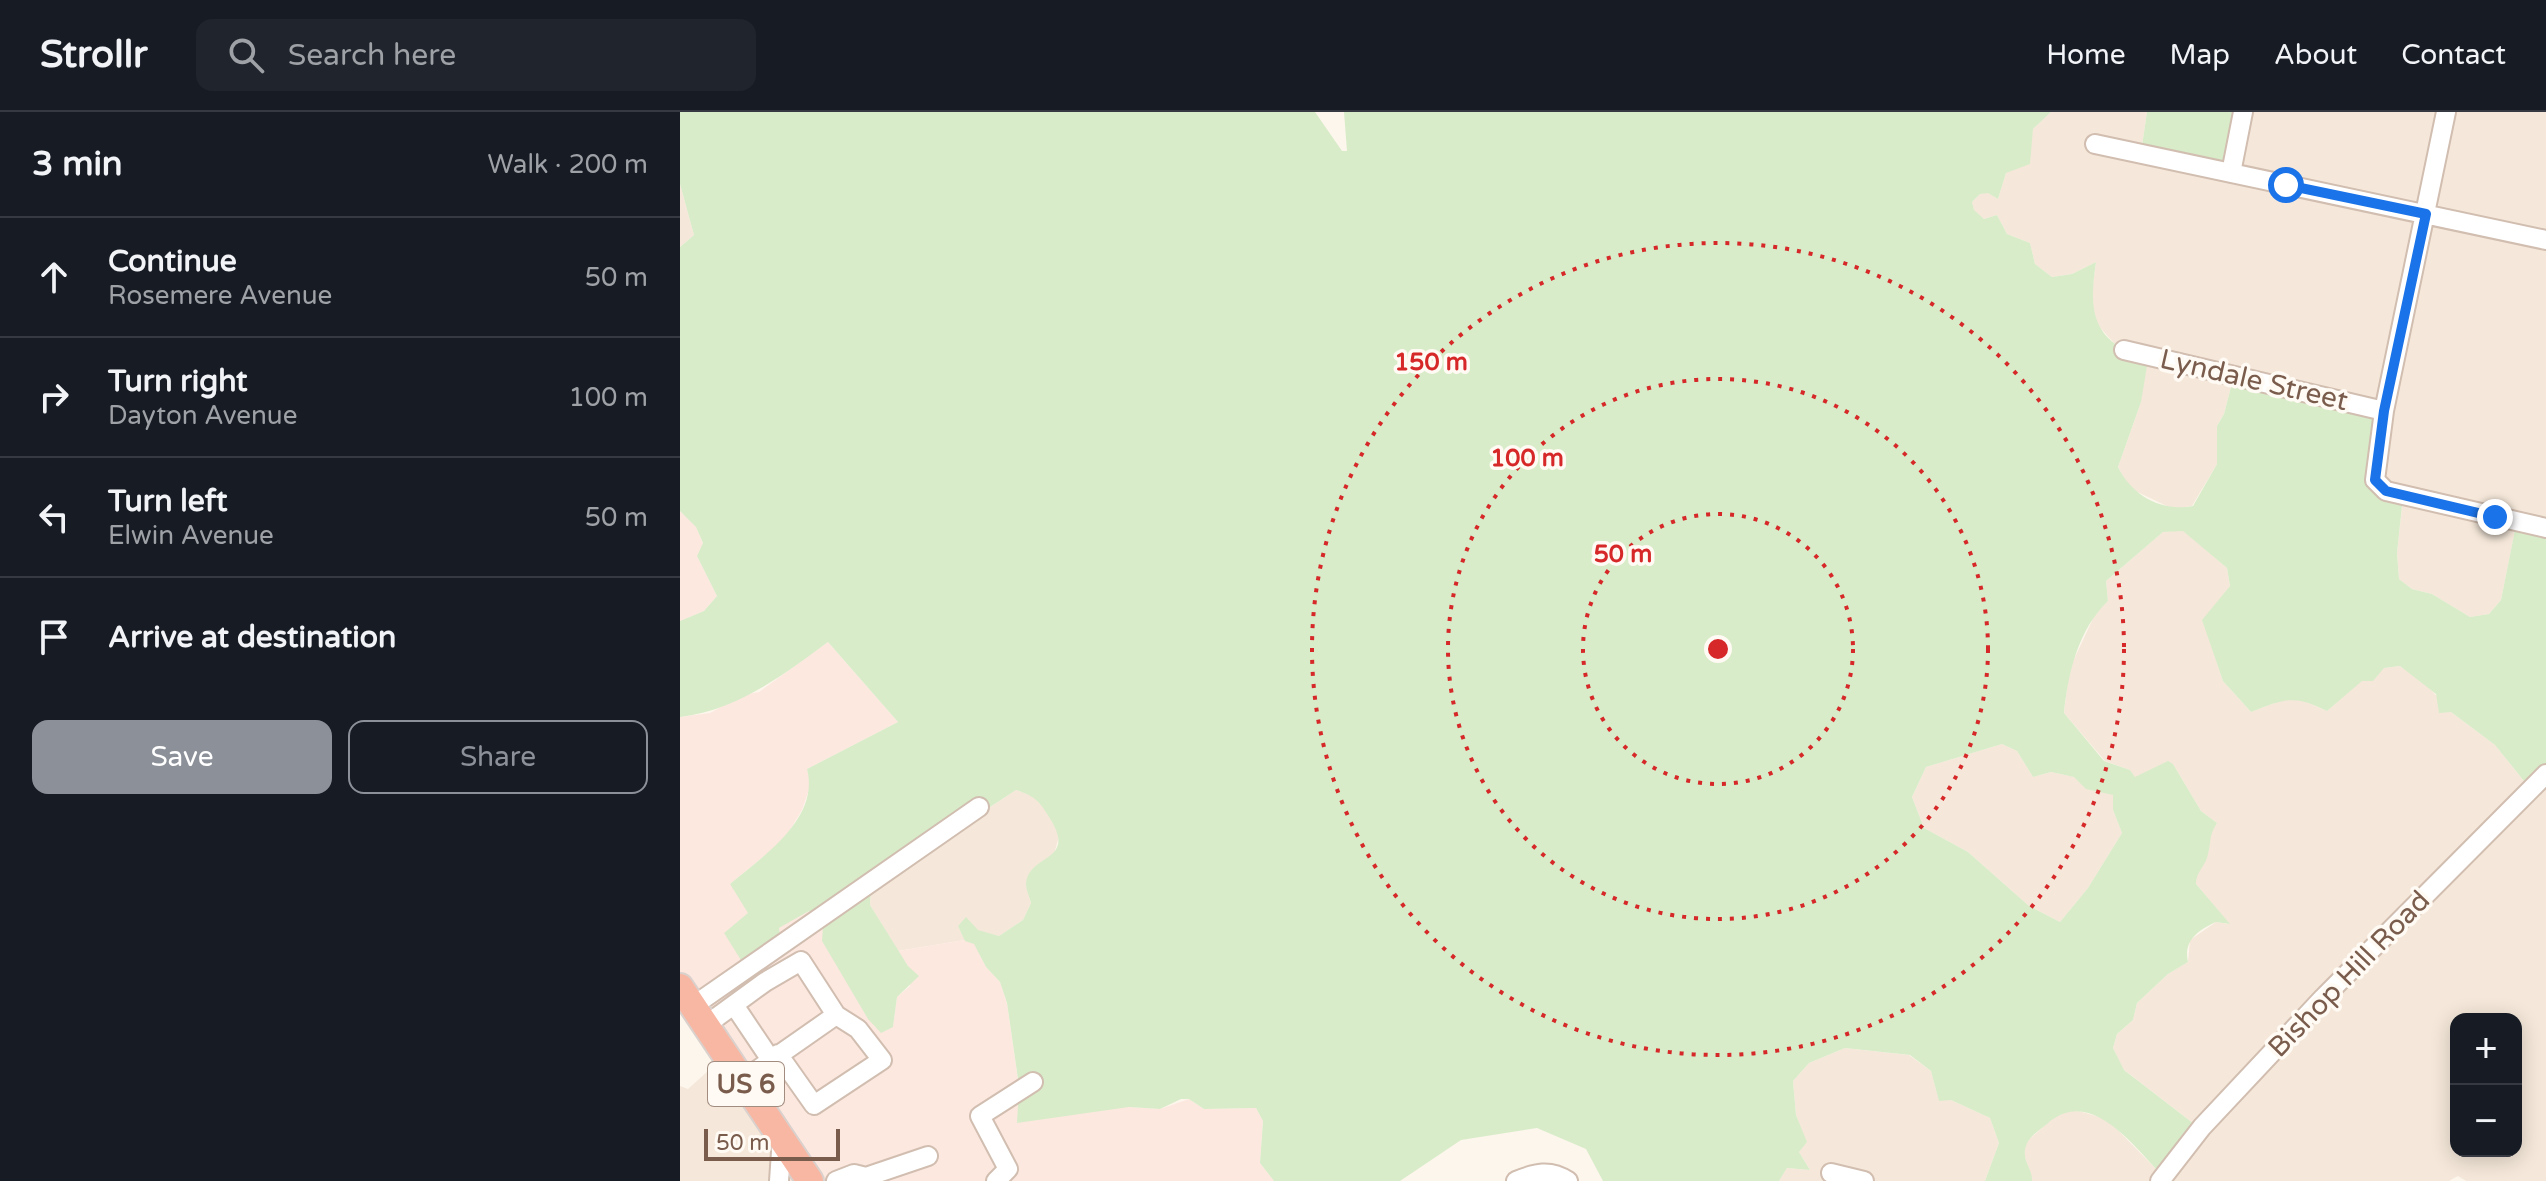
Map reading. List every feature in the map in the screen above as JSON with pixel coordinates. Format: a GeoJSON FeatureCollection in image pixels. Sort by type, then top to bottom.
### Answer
{"type":"FeatureCollection","features":[{"type":"Feature","properties":{"kind":"highway","name":"US 6"},"geometry":{"type":"LineString","coordinates":[[693,1006],[810,1181]]}},
{"type":"Feature","properties":{"kind":"street"},"geometry":{"type":"LineString","coordinates":[[2231,173],[2243,112]]}},
{"type":"Feature","properties":{"kind":"street"},"geometry":{"type":"LineString","coordinates":[[2446,112],[2384,411],[2375,480],[2386,491],[2546,528]]}},
{"type":"Feature","properties":{"kind":"street"},"geometry":{"type":"LineString","coordinates":[[2095,144],[2546,240]]}},
{"type":"Feature","properties":{"kind":"street","name":"Lyndale Street"},"geometry":{"type":"LineString","coordinates":[[2124,350],[2384,411]]}},
{"type":"Feature","properties":{"kind":"street","name":"Bishop Hill Road"},"geometry":{"type":"LineString","coordinates":[[2160,1181],[2202,1127],[2323,998],[2546,774]]}},
{"type":"Feature","properties":{"kind":"street"},"geometry":{"type":"LineString","coordinates":[[693,1006],[979,807]]}},
{"type":"Feature","properties":{"kind":"street"},"geometry":{"type":"LineString","coordinates":[[693,1006],[734,1005],[801,961],[836,1015],[858,1029],[882,1060],[814,1105],[734,1005]]}},
{"type":"Feature","properties":{"kind":"street"},"geometry":{"type":"LineString","coordinates":[[743,1080],[836,1015]]}},
{"type":"Feature","properties":{"kind":"street"},"geometry":{"type":"LineString","coordinates":[[1006,1177],[980,1116],[1033,1082]]}},
{"type":"Feature","properties":{"kind":"street"},"geometry":{"type":"LineString","coordinates":[[779,1181],[782,1137]]}},
{"type":"Feature","properties":{"kind":"street"},"geometry":{"type":"LineString","coordinates":[[836,1181],[854,1174],[866,1179],[928,1156]]}},
{"type":"Feature","properties":{"kind":"street"},"geometry":{"type":"LineString","coordinates":[[1516,1181],[1537,1172],[1559,1175],[1568,1181]]}},
{"type":"Feature","properties":{"kind":"street"},"geometry":{"type":"LineString","coordinates":[[1831,1173],[1864,1181]]}},
{"type":"Feature","properties":{"kind":"shaded area"},"geometry":{"type":"Polygon","coordinates":[[[2051,112],[2147,112],[2142,146],[2241,112],[2546,112],[2546,529],[2516,526],[2501,600],[2489,614],[2470,617],[2432,594],[2412,589],[2399,579],[2397,553],[2403,498],[2233,379],[2224,414],[2217,426],[2217,464],[2192,506],[2173,509],[2129,488],[2118,467],[2141,402],[2120,350],[2096,323],[2091,299],[2096,262],[2072,274],[2052,277],[2035,264],[2030,243],[2007,234],[1997,215],[1984,219],[1974,211],[1972,202],[1987,192],[1998,199],[2006,173],[2028,156],[2033,129],[2051,112]]]}},
{"type":"Feature","properties":{"kind":"shaded area"},"geometry":{"type":"Polygon","coordinates":[[[680,184],[694,235],[680,247],[680,184]]]}},
{"type":"Feature","properties":{"kind":"shaded area"},"geometry":{"type":"Polygon","coordinates":[[[680,511],[696,526],[703,544],[697,556],[717,596],[704,611],[680,621],[680,511]]]}},
{"type":"Feature","properties":{"kind":"shaded area"},"geometry":{"type":"Polygon","coordinates":[[[2183,530],[2227,568],[2230,586],[2203,621],[2223,681],[2251,712],[2285,699],[2297,698],[2327,711],[2362,680],[2384,668],[2400,666],[2425,683],[2451,712],[2495,745],[2528,786],[2546,773],[2546,1181],[2466,1181],[2458,1176],[2449,1181],[2032,1181],[2024,1153],[2026,1142],[2059,1113],[2075,1110],[2107,1119],[2160,1173],[2198,1127],[2123,1069],[2113,1048],[2117,1034],[2133,1020],[2137,1003],[2168,974],[2188,962],[2190,940],[2216,922],[2229,924],[2196,884],[2196,873],[2208,854],[2207,839],[2217,823],[2201,811],[2173,764],[2135,778],[2130,770],[2105,761],[2064,713],[2069,670],[2096,612],[2108,601],[2106,581],[2163,532],[2183,530]]]}},
{"type":"Feature","properties":{"kind":"shaded area"},"geometry":{"type":"Polygon","coordinates":[[[828,642],[898,722],[807,769],[811,784],[802,810],[784,840],[730,884],[778,928],[809,911],[893,1026],[897,997],[910,986],[908,966],[898,951],[965,940],[974,943],[986,967],[1000,982],[1007,1004],[1019,1087],[1129,1107],[1160,1109],[1189,1099],[1204,1109],[1256,1108],[1263,1121],[1260,1163],[1274,1181],[786,1181],[775,1132],[680,975],[680,717],[710,713],[742,695],[759,692],[828,642]]]}},
{"type":"Feature","properties":{"kind":"shaded area"},"geometry":{"type":"Polygon","coordinates":[[[2002,744],[2017,751],[2033,777],[2051,772],[2075,777],[2087,789],[2113,793],[2113,810],[2122,833],[2088,888],[2060,922],[2029,906],[1968,852],[1924,828],[1912,797],[1926,767],[2002,744]]]}},
{"type":"Feature","properties":{"kind":"shaded area"},"geometry":{"type":"Polygon","coordinates":[[[1016,790],[1037,797],[1060,833],[1054,854],[1030,874],[1026,885],[1031,903],[1023,920],[999,936],[958,926],[965,940],[898,951],[870,905],[871,885],[1016,790]]]}},
{"type":"Feature","properties":{"kind":"shaded area"},"geometry":{"type":"Polygon","coordinates":[[[1845,1048],[1909,1055],[1931,1071],[1939,1100],[1951,1100],[1990,1118],[1999,1143],[1985,1181],[1779,1181],[1787,1168],[1810,1170],[1799,1152],[1806,1142],[1796,1115],[1793,1081],[1809,1063],[1845,1048]]]}},
{"type":"Feature","properties":{"kind":"shaded area"},"geometry":{"type":"Polygon","coordinates":[[[729,1052],[753,1082],[786,1181],[680,1181],[680,1086],[688,1089],[729,1052]]]}},
{"type":"Feature","properties":{"kind":"green space"},"geometry":{"type":"Polygon","coordinates":[[[680,112],[1315,112],[1342,151],[1347,151],[1344,112],[2051,112],[2033,129],[2030,164],[2006,173],[1998,199],[1988,193],[1980,194],[1972,202],[1974,210],[1984,219],[1997,215],[2007,234],[2030,243],[2035,264],[2052,277],[2072,274],[2096,262],[2093,297],[2098,324],[2116,344],[2148,360],[2141,402],[2118,467],[2124,477],[2139,493],[2158,504],[2193,506],[2217,464],[2217,426],[2224,414],[2233,379],[2381,412],[2374,478],[2403,497],[2397,553],[2399,579],[2412,589],[2432,594],[2470,617],[2489,614],[2501,600],[2516,525],[2546,529],[2546,773],[2528,786],[2495,745],[2451,712],[2439,713],[2436,694],[2400,666],[2384,668],[2373,681],[2362,681],[2327,711],[2306,702],[2289,700],[2251,712],[2223,681],[2202,620],[2230,586],[2227,568],[2183,531],[2163,532],[2106,581],[2108,601],[2089,625],[2076,653],[2064,713],[2104,761],[2130,770],[2135,777],[2168,761],[2173,764],[2201,811],[2217,823],[2196,884],[2230,924],[2216,922],[2193,937],[2188,948],[2188,962],[2168,974],[2137,1003],[2133,1020],[2117,1034],[2113,1048],[2124,1070],[2198,1127],[2160,1173],[2123,1134],[2094,1115],[2078,1111],[2063,1114],[2029,1140],[2025,1156],[2032,1181],[1985,1181],[1999,1143],[1990,1118],[1951,1100],[1939,1101],[1931,1071],[1910,1055],[1845,1048],[1809,1063],[1793,1081],[1796,1115],[1807,1142],[1799,1152],[1810,1170],[1787,1168],[1779,1181],[1603,1181],[1586,1149],[1537,1128],[1461,1140],[1400,1181],[1274,1181],[1260,1163],[1263,1121],[1256,1108],[1204,1109],[1189,1099],[1181,1099],[1160,1109],[1129,1107],[1017,1123],[1019,1086],[1007,1003],[1000,982],[986,967],[974,944],[965,941],[958,926],[966,917],[978,930],[999,936],[1023,920],[1031,903],[1026,886],[1029,874],[1050,856],[1058,843],[1057,832],[1049,817],[1032,797],[1016,790],[871,885],[870,905],[908,966],[919,976],[897,997],[893,1027],[881,1033],[868,1019],[822,941],[823,926],[809,911],[779,928],[781,942],[744,965],[724,933],[748,913],[730,884],[786,835],[797,820],[809,787],[807,769],[898,722],[828,642],[758,690],[721,707],[680,717],[680,621],[704,611],[717,596],[697,556],[703,543],[696,527],[680,511],[680,247],[694,235],[680,184],[680,112]],[[2002,744],[1926,767],[1912,797],[1924,828],[1968,852],[2029,906],[2060,922],[2088,888],[2122,833],[2113,810],[2113,795],[2086,789],[2074,777],[2051,772],[2033,777],[2017,751],[2002,744]]]}},
{"type":"Feature","properties":{"kind":"green space"},"geometry":{"type":"Polygon","coordinates":[[[2147,112],[2241,112],[2231,166],[2142,146],[2147,112]]]}},
{"type":"Feature","properties":{"kind":"route"},"geometry":{"type":"LineString","coordinates":[[2286,185],[2426,214],[2384,411],[2375,480],[2386,491],[2495,517]]}}]}
